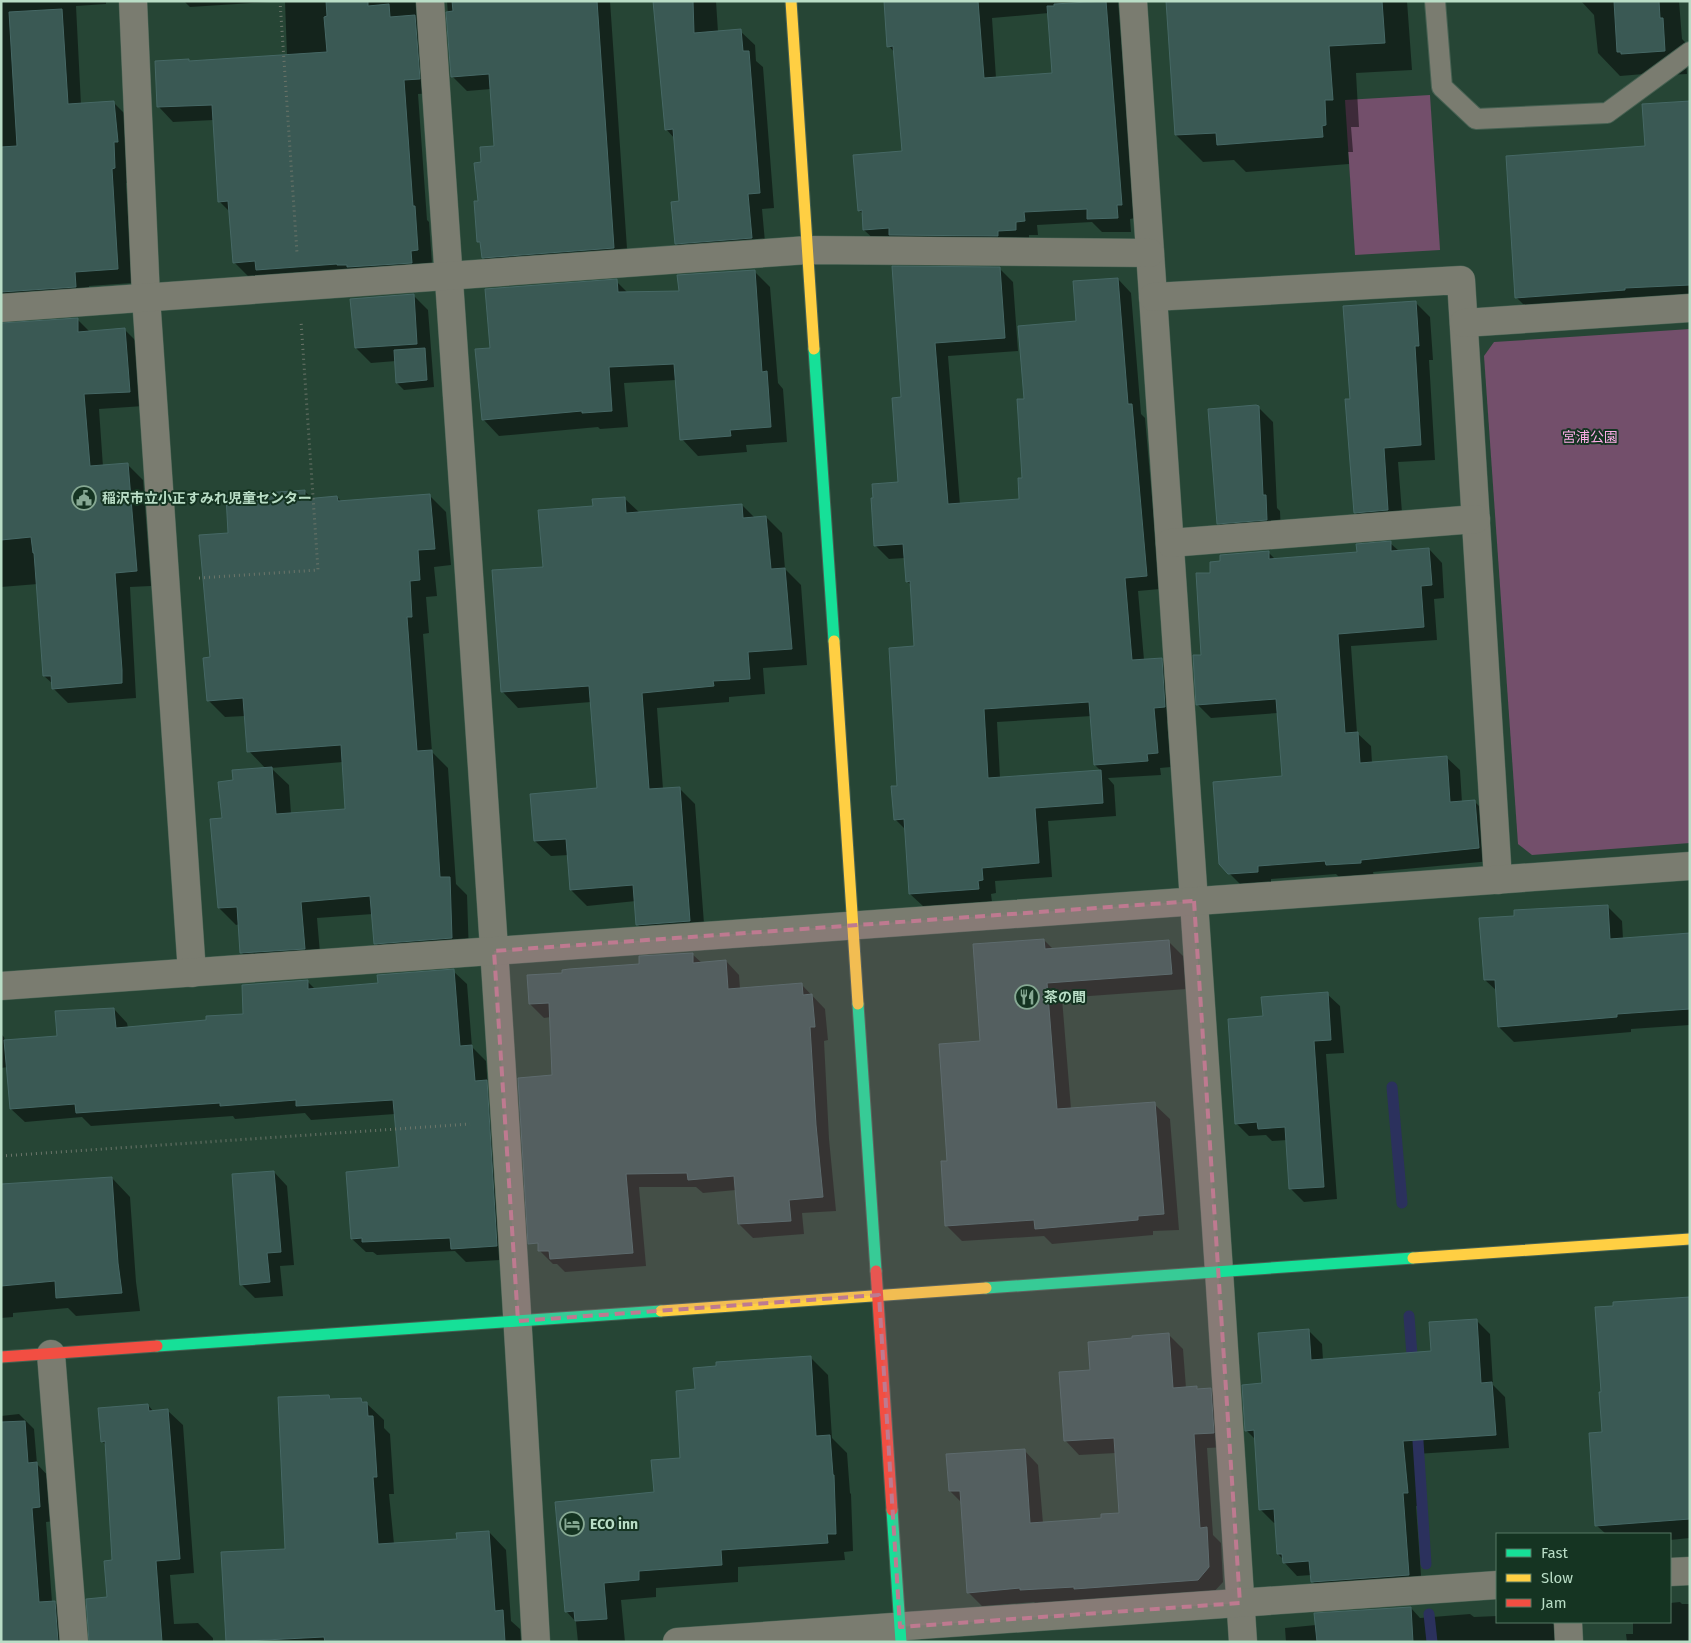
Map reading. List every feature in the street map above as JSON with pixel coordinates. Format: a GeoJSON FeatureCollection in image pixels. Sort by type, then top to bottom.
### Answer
{"type":"FeatureCollection","features":[{"type":"Feature","properties":{"kind":"street"},"geometry":{"type":"LineString","coordinates":[[133,1],[146,297],[192,973]]}},
{"type":"Feature","properties":{"kind":"street"},"geometry":{"type":"LineString","coordinates":[[430,1],[518,1321],[536,1642]]}},
{"type":"Feature","properties":{"kind":"street"},"geometry":{"type":"LineString","coordinates":[[790,1],[901,1634]]}},
{"type":"Feature","properties":{"kind":"street"},"geometry":{"type":"LineString","coordinates":[[1133,1],[1220,1271],[1243,1642]]}},
{"type":"Feature","properties":{"kind":"street"},"geometry":{"type":"LineString","coordinates":[[1,308],[808,250],[1150,253]]}},
{"type":"Feature","properties":{"kind":"street"},"geometry":{"type":"LineString","coordinates":[[1153,297],[1461,280],[1498,880]]}},
{"type":"Feature","properties":{"kind":"street"},"geometry":{"type":"LineString","coordinates":[[1464,323],[1690,308]]}},
{"type":"Feature","properties":{"kind":"street"},"geometry":{"type":"LineString","coordinates":[[1170,542],[1476,519]]}},
{"type":"Feature","properties":{"kind":"street"},"geometry":{"type":"LineString","coordinates":[[1,986],[1690,866]]}},
{"type":"Feature","properties":{"kind":"street"},"geometry":{"type":"LineString","coordinates":[[1,1357],[1690,1239]]}},
{"type":"Feature","properties":{"kind":"street"},"geometry":{"type":"LineString","coordinates":[[51,1354],[74,1642]]}},
{"type":"Feature","properties":{"kind":"street"},"geometry":{"type":"LineString","coordinates":[[1671,1572],[1690,1571]]}},
{"type":"Feature","properties":{"kind":"street"},"geometry":{"type":"LineString","coordinates":[[677,1642],[901,1634],[1240,1603],[1496,1585]]}},
{"type":"Feature","properties":{"kind":"street"},"geometry":{"type":"LineString","coordinates":[[1568,1623],[1569,1642]]}},
{"type":"Feature","properties":{"kind":"lane"},"geometry":{"type":"LineString","coordinates":[[1435,1],[1442,87],[1476,119],[1607,113],[1690,52]]}},
{"type":"Feature","properties":{"kind":"path"},"geometry":{"type":"LineString","coordinates":[[165,580],[318,570],[280,1]]}},
{"type":"Feature","properties":{"kind":"path"},"geometry":{"type":"LineString","coordinates":[[1,1156],[505,1121]]}},
{"type":"Feature","properties":{"kind":"highlighted area"},"geometry":{"type":"Polygon","coordinates":[[[1194,901],[1240,1603],[900,1627],[879,1295],[518,1321],[494,951],[1194,901]]]}},
{"type":"Feature","properties":{"kind":"green space"},"geometry":{"type":"Polygon","coordinates":[[[1430,95],[1440,250],[1355,255],[1345,100],[1430,95]]]}},
{"type":"Feature","properties":{"kind":"green space","name":"宮浦公園"},"geometry":{"type":"Polygon","coordinates":[[[1690,329],[1690,843],[1532,855],[1518,844],[1484,356],[1494,342],[1690,329]]]}},
{"type":"Feature","properties":{"kind":"building"},"geometry":{"type":"Polygon","coordinates":[[[326,1],[368,1],[368,6],[389,4],[390,17],[415,15],[420,79],[404,80],[418,250],[411,251],[412,263],[347,267],[347,265],[337,264],[256,270],[255,261],[233,263],[228,201],[218,202],[212,105],[157,107],[155,61],[189,59],[189,61],[327,52],[324,17],[327,16],[326,1]]]}},
{"type":"Feature","properties":{"kind":"building"},"geometry":{"type":"Polygon","coordinates":[[[452,1],[597,1],[614,248],[482,258],[480,242],[477,242],[474,201],[478,201],[474,163],[481,162],[480,147],[494,146],[489,74],[451,77],[446,12],[453,11],[452,1]]]}},
{"type":"Feature","properties":{"kind":"building"},"geometry":{"type":"Polygon","coordinates":[[[653,1],[693,1],[694,33],[741,29],[743,51],[749,51],[760,193],[748,194],[752,238],[675,244],[671,202],[679,201],[673,129],[665,130],[653,1]]]}},
{"type":"Feature","properties":{"kind":"building"},"geometry":{"type":"Polygon","coordinates":[[[884,1],[978,1],[984,78],[1052,73],[1047,6],[1106,1],[1122,205],[1117,205],[1118,218],[1087,219],[1087,209],[1024,212],[1025,221],[1016,222],[1016,230],[998,231],[998,236],[889,235],[889,228],[863,230],[862,210],[858,211],[853,155],[902,151],[893,46],[887,47],[884,1]]]}},
{"type":"Feature","properties":{"kind":"building"},"geometry":{"type":"Polygon","coordinates":[[[1166,1],[1382,1],[1385,43],[1329,46],[1333,100],[1325,100],[1326,125],[1322,126],[1323,137],[1217,145],[1216,133],[1175,135],[1166,1]]]}},
{"type":"Feature","properties":{"kind":"building"},"geometry":{"type":"Polygon","coordinates":[[[1614,1],[1659,1],[1660,18],[1663,18],[1665,51],[1621,54],[1621,52],[1617,52],[1614,1]]]}},
{"type":"Feature","properties":{"kind":"building"},"geometry":{"type":"Polygon","coordinates":[[[62,9],[68,104],[114,101],[118,142],[114,142],[115,168],[112,169],[118,269],[75,272],[76,287],[1,292],[1,147],[17,146],[9,12],[62,9]]]}},
{"type":"Feature","properties":{"kind":"building"},"geometry":{"type":"Polygon","coordinates":[[[1690,101],[1690,285],[1625,288],[1625,290],[1515,298],[1506,156],[1645,146],[1642,104],[1690,101]]]}},
{"type":"Feature","properties":{"kind":"building"},"geometry":{"type":"Polygon","coordinates":[[[892,266],[1000,267],[1005,338],[935,343],[948,504],[1019,499],[1018,478],[1022,478],[1017,399],[1024,399],[1018,326],[1076,321],[1073,281],[1118,278],[1128,404],[1132,404],[1147,576],[1125,578],[1132,660],[1162,658],[1165,707],[1154,708],[1158,753],[1147,754],[1148,761],[1094,765],[1089,702],[984,709],[988,778],[1101,770],[1103,803],[1035,808],[1039,863],[982,868],[983,880],[978,881],[979,889],[909,894],[904,819],[894,820],[891,786],[897,786],[889,648],[914,646],[910,581],[906,582],[903,544],[874,546],[871,498],[873,498],[872,484],[898,482],[892,398],[901,397],[892,266]]]}},
{"type":"Feature","properties":{"kind":"building"},"geometry":{"type":"Polygon","coordinates":[[[755,270],[762,372],[767,371],[771,427],[730,430],[731,436],[680,440],[674,364],[609,367],[612,411],[582,413],[582,411],[482,420],[475,349],[490,348],[485,289],[617,279],[618,292],[679,291],[677,275],[755,270]]]}},
{"type":"Feature","properties":{"kind":"building"},"geometry":{"type":"Polygon","coordinates":[[[414,294],[417,344],[355,348],[350,299],[414,294]]]}},
{"type":"Feature","properties":{"kind":"building"},"geometry":{"type":"Polygon","coordinates":[[[1416,301],[1419,346],[1415,346],[1421,445],[1384,448],[1388,510],[1354,513],[1345,399],[1350,399],[1343,306],[1416,301]]]}},
{"type":"Feature","properties":{"kind":"building"},"geometry":{"type":"Polygon","coordinates":[[[78,318],[78,332],[125,328],[130,392],[84,394],[90,466],[128,463],[137,571],[115,573],[122,683],[52,689],[51,676],[43,676],[34,553],[31,537],[1,540],[1,323],[78,318]]]}},
{"type":"Feature","properties":{"kind":"building"},"geometry":{"type":"Polygon","coordinates":[[[425,348],[427,380],[396,383],[394,350],[425,348]]]}},
{"type":"Feature","properties":{"kind":"building"},"geometry":{"type":"Polygon","coordinates":[[[1259,406],[1263,495],[1266,495],[1267,520],[1217,524],[1208,409],[1259,406]]]}},
{"type":"Feature","properties":{"kind":"building"},"geometry":{"type":"Polygon","coordinates":[[[305,490],[305,499],[337,496],[338,501],[430,494],[435,549],[418,550],[420,580],[410,581],[412,617],[407,617],[417,751],[432,750],[440,877],[450,877],[452,938],[374,944],[370,896],[301,902],[305,949],[240,953],[237,907],[218,908],[210,819],[222,818],[218,782],[233,780],[232,770],[272,767],[276,814],[345,809],[341,745],[247,752],[243,698],[207,701],[203,658],[210,657],[199,535],[228,533],[226,496],[305,490]]]}},
{"type":"Feature","properties":{"kind":"building"},"geometry":{"type":"Polygon","coordinates":[[[625,497],[626,513],[742,504],[743,518],[766,516],[771,569],[785,568],[792,649],[748,652],[750,679],[713,681],[714,686],[642,693],[649,789],[680,787],[690,921],[636,925],[633,885],[570,890],[566,839],[534,841],[530,794],[597,788],[589,686],[501,692],[492,570],[543,567],[538,510],[593,506],[592,499],[625,497]]]}},
{"type":"Feature","properties":{"kind":"building"},"geometry":{"type":"Polygon","coordinates":[[[1391,541],[1391,551],[1429,548],[1432,585],[1421,586],[1424,627],[1338,634],[1345,733],[1358,732],[1360,763],[1447,756],[1450,802],[1475,800],[1479,848],[1361,860],[1361,863],[1326,865],[1325,861],[1258,866],[1258,872],[1228,874],[1219,864],[1213,782],[1282,776],[1276,699],[1196,705],[1193,655],[1201,655],[1196,573],[1210,573],[1210,562],[1220,561],[1220,555],[1269,551],[1269,559],[1357,552],[1356,544],[1391,541]]]}},
{"type":"Feature","properties":{"kind":"building"},"geometry":{"type":"Polygon","coordinates":[[[1608,905],[1610,939],[1690,933],[1690,1009],[1617,1014],[1617,1017],[1498,1027],[1495,980],[1484,980],[1479,918],[1514,916],[1514,910],[1608,905]]]}},
{"type":"Feature","properties":{"kind":"building"},"geometry":{"type":"Polygon","coordinates":[[[1044,939],[1045,949],[1169,940],[1172,974],[1047,983],[1057,1109],[1155,1102],[1164,1214],[1138,1216],[1138,1220],[1035,1229],[1034,1220],[945,1226],[941,1161],[947,1161],[939,1044],[980,1041],[973,944],[1044,939]]]}},
{"type":"Feature","properties":{"kind":"building"},"geometry":{"type":"Polygon","coordinates":[[[693,953],[693,963],[726,960],[728,989],[802,983],[803,995],[812,994],[815,1027],[810,1027],[823,1197],[789,1200],[791,1221],[738,1224],[734,1176],[688,1180],[687,1173],[626,1174],[633,1253],[550,1259],[549,1251],[538,1251],[538,1243],[528,1244],[518,1078],[552,1075],[549,1003],[529,1004],[527,975],[562,973],[562,970],[569,969],[639,964],[639,956],[693,953]]]}},
{"type":"Feature","properties":{"kind":"building"},"geometry":{"type":"Polygon","coordinates":[[[454,969],[460,1046],[472,1045],[475,1081],[487,1080],[497,1246],[451,1249],[450,1238],[362,1242],[362,1238],[351,1239],[346,1172],[399,1167],[393,1100],[296,1106],[296,1100],[220,1106],[220,1103],[76,1113],[75,1104],[10,1109],[4,1040],[57,1036],[55,1011],[114,1008],[116,1028],[206,1020],[206,1016],[243,1014],[242,985],[308,980],[308,989],[378,983],[377,975],[454,969]]]}},
{"type":"Feature","properties":{"kind":"building"},"geometry":{"type":"Polygon","coordinates":[[[1328,992],[1331,1040],[1314,1041],[1324,1187],[1289,1189],[1285,1127],[1258,1129],[1257,1122],[1235,1124],[1228,1019],[1263,1016],[1261,997],[1328,992]]]}},
{"type":"Feature","properties":{"kind":"building"},"geometry":{"type":"Polygon","coordinates":[[[274,1171],[281,1252],[267,1253],[270,1282],[240,1285],[232,1174],[274,1171]]]}},
{"type":"Feature","properties":{"kind":"building"},"geometry":{"type":"Polygon","coordinates":[[[112,1177],[122,1293],[56,1298],[55,1281],[1,1286],[1,1184],[112,1177]]]}},
{"type":"Feature","properties":{"kind":"building"},"geometry":{"type":"Polygon","coordinates":[[[1690,1297],[1690,1519],[1595,1526],[1589,1433],[1602,1432],[1595,1307],[1613,1306],[1613,1302],[1690,1297]]]}},
{"type":"Feature","properties":{"kind":"building"},"geometry":{"type":"Polygon","coordinates":[[[1477,1319],[1481,1383],[1492,1382],[1496,1435],[1403,1441],[1408,1493],[1403,1493],[1409,1575],[1311,1582],[1309,1561],[1283,1563],[1282,1554],[1277,1554],[1274,1509],[1259,1510],[1254,1430],[1245,1431],[1242,1385],[1262,1383],[1258,1333],[1309,1329],[1311,1360],[1431,1351],[1429,1322],[1477,1319]]]}},
{"type":"Feature","properties":{"kind":"building"},"geometry":{"type":"Polygon","coordinates":[[[1169,1333],[1173,1388],[1197,1386],[1197,1389],[1211,1388],[1214,1433],[1194,1434],[1200,1528],[1207,1527],[1209,1567],[1198,1580],[1074,1589],[1074,1587],[1020,1590],[1020,1588],[967,1593],[960,1491],[949,1491],[946,1454],[1025,1449],[1030,1523],[1101,1518],[1101,1514],[1119,1513],[1114,1438],[1064,1441],[1059,1372],[1090,1370],[1088,1342],[1169,1333]]]}},
{"type":"Feature","properties":{"kind":"building"},"geometry":{"type":"Polygon","coordinates":[[[811,1356],[816,1436],[830,1435],[834,1475],[836,1534],[827,1534],[828,1543],[721,1550],[722,1565],[639,1571],[639,1580],[604,1583],[607,1619],[575,1621],[574,1611],[565,1612],[555,1502],[654,1492],[651,1460],[680,1458],[676,1391],[695,1389],[693,1368],[716,1366],[716,1362],[811,1356]]]}},
{"type":"Feature","properties":{"kind":"building"},"geometry":{"type":"Polygon","coordinates":[[[329,1395],[330,1399],[361,1398],[362,1402],[367,1402],[368,1416],[373,1416],[377,1477],[373,1477],[378,1544],[457,1539],[456,1533],[489,1531],[495,1611],[503,1610],[505,1642],[325,1642],[324,1637],[226,1642],[221,1552],[285,1549],[278,1397],[329,1395]]]}},
{"type":"Feature","properties":{"kind":"building"},"geometry":{"type":"Polygon","coordinates":[[[148,1404],[149,1411],[168,1409],[180,1559],[156,1561],[162,1642],[89,1642],[86,1599],[107,1597],[104,1561],[112,1560],[105,1441],[101,1442],[98,1408],[148,1404]]]}},
{"type":"Feature","properties":{"kind":"building"},"geometry":{"type":"Polygon","coordinates":[[[25,1421],[28,1463],[37,1462],[40,1507],[32,1508],[39,1602],[55,1601],[58,1642],[1,1642],[1,1422],[25,1421]]]}},
{"type":"Feature","properties":{"kind":"building"},"geometry":{"type":"Polygon","coordinates":[[[1411,1607],[1413,1642],[1317,1642],[1314,1613],[1411,1607]]]}},
{"type":"Feature","properties":{"kind":"waterway"},"geometry":{"type":"LineString","coordinates":[[1392,1087],[1402,1203]]}},
{"type":"Feature","properties":{"kind":"waterway"},"geometry":{"type":"LineString","coordinates":[[1409,1316],[1413,1368]]}},
{"type":"Feature","properties":{"kind":"waterway"},"geometry":{"type":"LineString","coordinates":[[1417,1426],[1426,1564]]}},
{"type":"Feature","properties":{"kind":"waterway"},"geometry":{"type":"LineString","coordinates":[[1429,1614],[1432,1642]]}},
{"type":"Feature","properties":{"kind":"traffic: fast"},"geometry":{"type":"LineString","coordinates":[[814,349],[834,641]]}},
{"type":"Feature","properties":{"kind":"traffic: fast"},"geometry":{"type":"LineString","coordinates":[[858,1004],[876,1271]]}},
{"type":"Feature","properties":{"kind":"traffic: fast"},"geometry":{"type":"LineString","coordinates":[[986,1288],[1413,1258]]}},
{"type":"Feature","properties":{"kind":"traffic: fast"},"geometry":{"type":"LineString","coordinates":[[157,1346],[661,1311]]}},
{"type":"Feature","properties":{"kind":"traffic: fast"},"geometry":{"type":"LineString","coordinates":[[892,1510],[901,1642]]}},
{"type":"Feature","properties":{"kind":"traffic: slow"},"geometry":{"type":"LineString","coordinates":[[791,1],[814,349]]}},
{"type":"Feature","properties":{"kind":"traffic: slow"},"geometry":{"type":"LineString","coordinates":[[834,641],[858,1004]]}},
{"type":"Feature","properties":{"kind":"traffic: slow"},"geometry":{"type":"LineString","coordinates":[[1413,1258],[1690,1239]]}},
{"type":"Feature","properties":{"kind":"traffic: slow"},"geometry":{"type":"LineString","coordinates":[[661,1311],[986,1288]]}},
{"type":"Feature","properties":{"kind":"traffic: jam"},"geometry":{"type":"LineString","coordinates":[[876,1271],[892,1510]]}},
{"type":"Feature","properties":{"kind":"traffic: jam"},"geometry":{"type":"LineString","coordinates":[[1,1357],[157,1346]]}},
{"type":"Feature","properties":{"kind":"place","name":"稲沢市立小正すみれ児童センター"},"geometry":{"type":"Point","coordinates":[84,498]}},
{"type":"Feature","properties":{"kind":"place","name":"茶の間"},"geometry":{"type":"Point","coordinates":[1027,997]}},
{"type":"Feature","properties":{"kind":"place","name":"ECO inn"},"geometry":{"type":"Point","coordinates":[572,1524]}}]}
